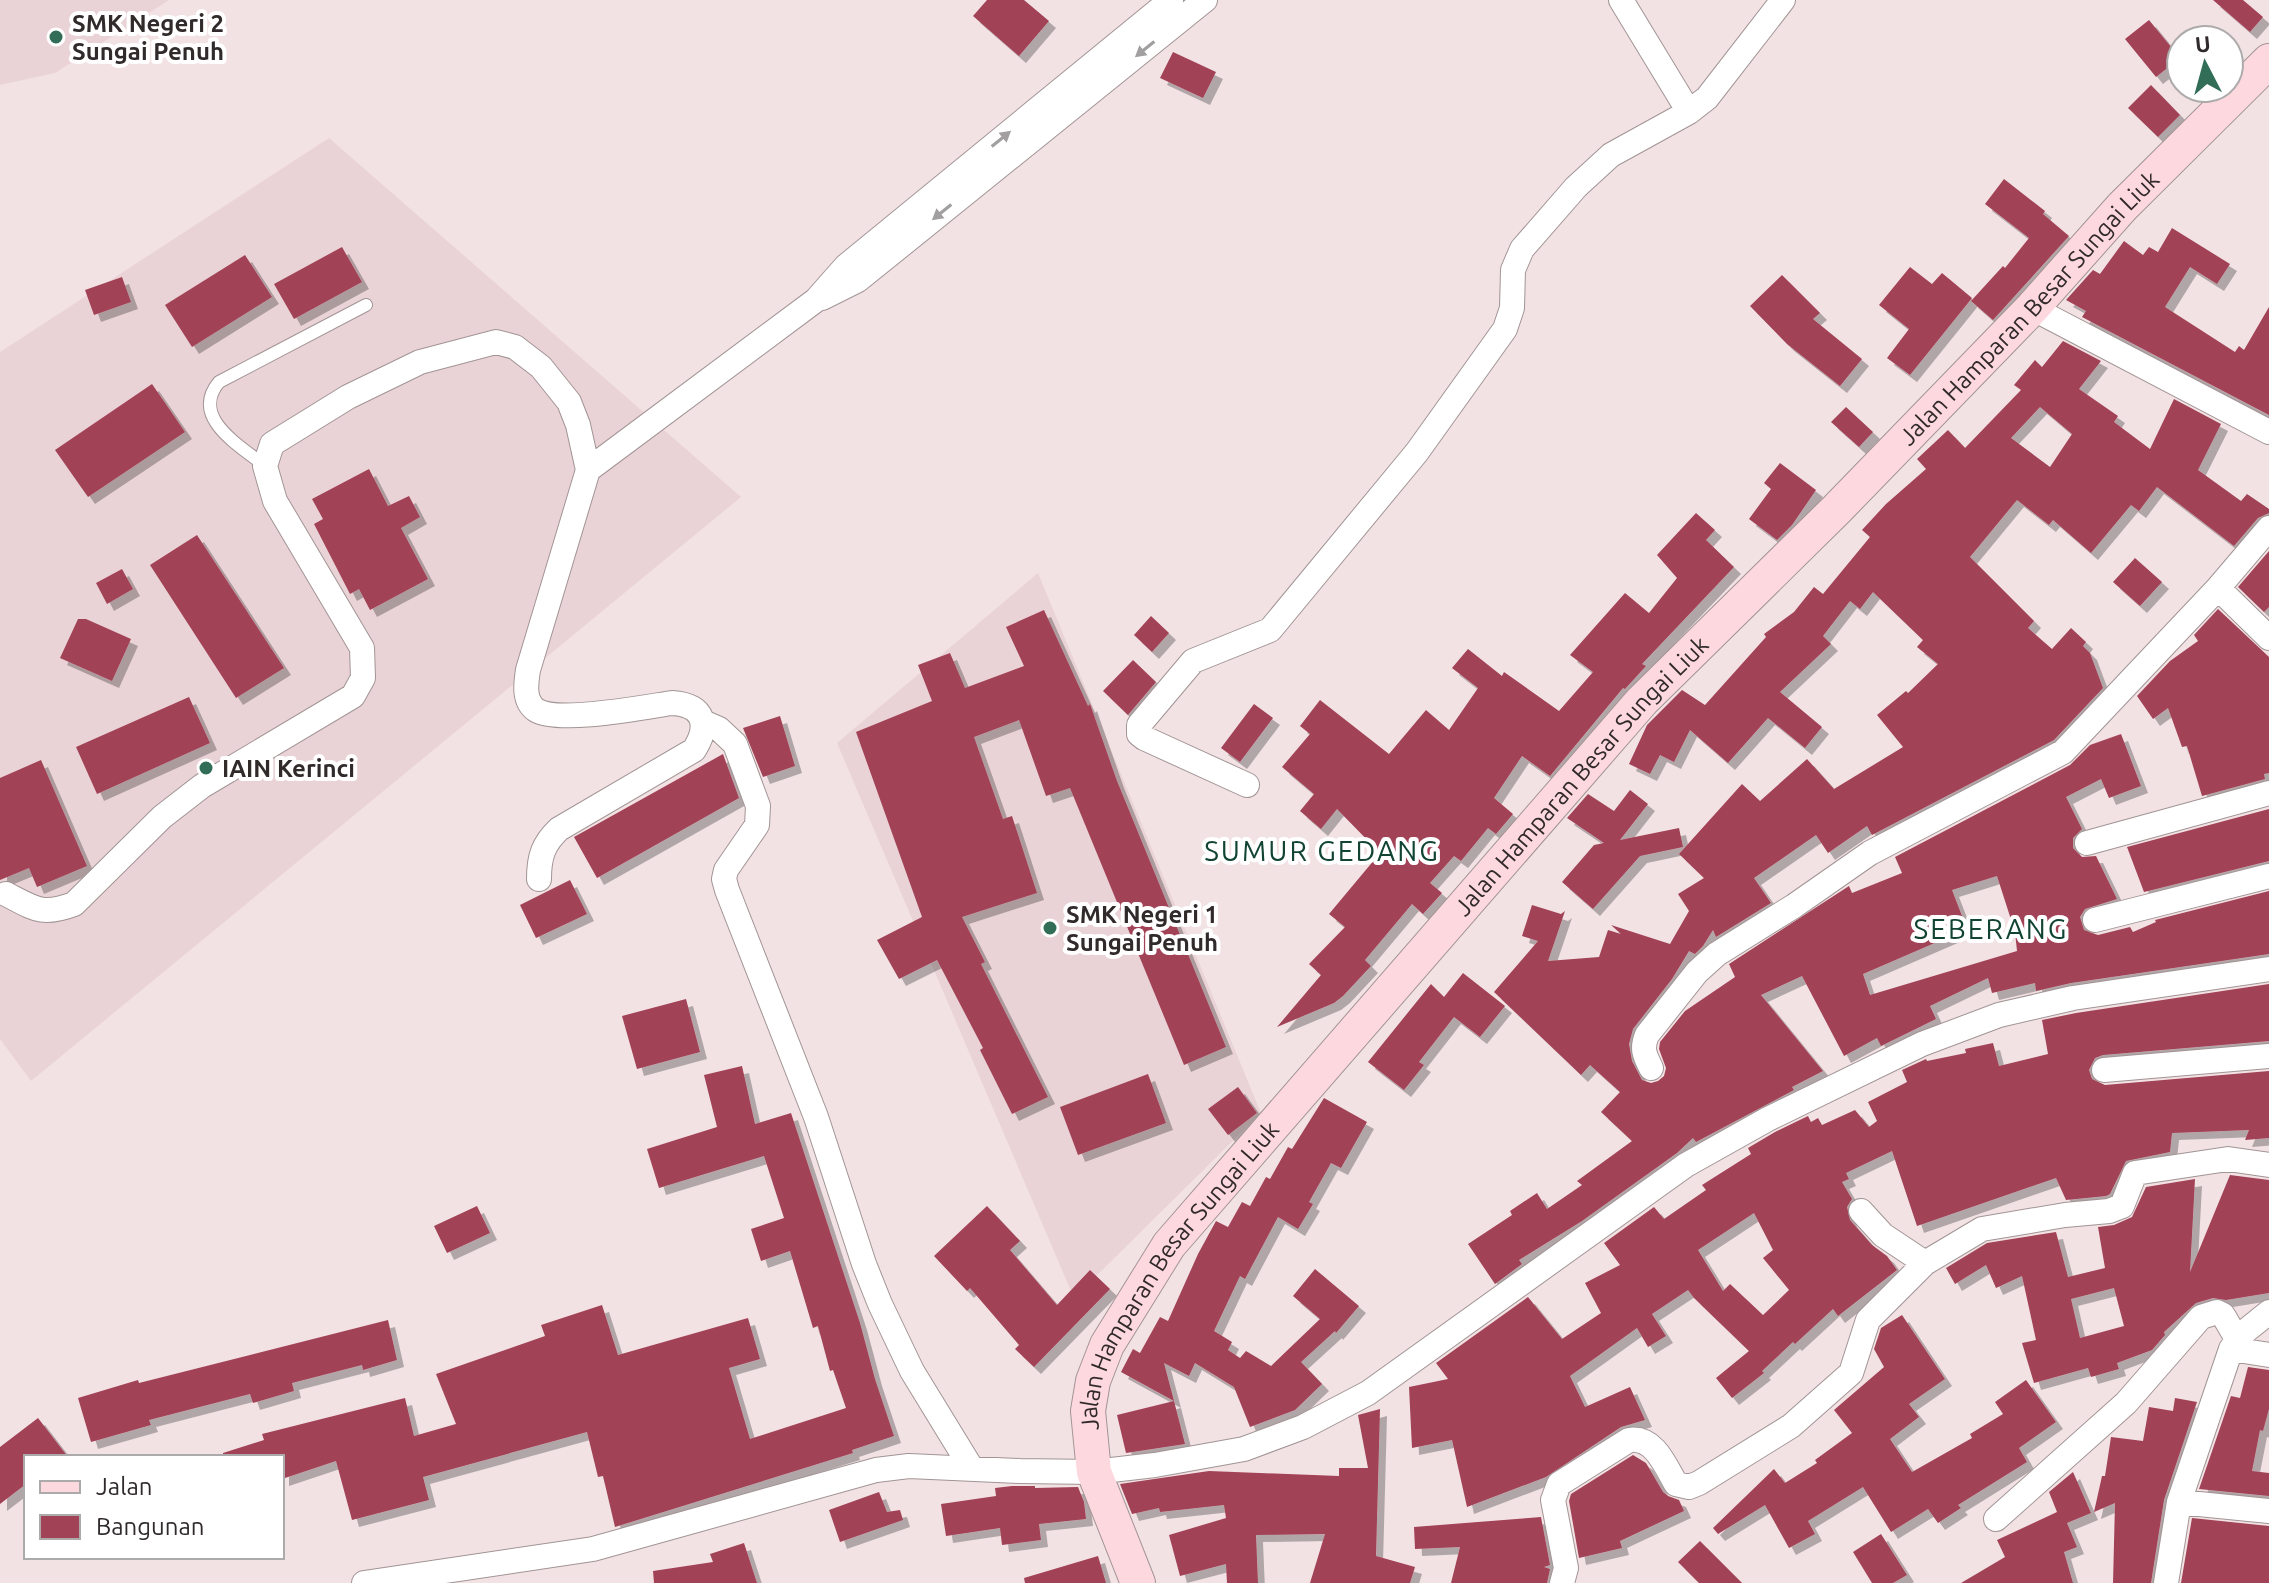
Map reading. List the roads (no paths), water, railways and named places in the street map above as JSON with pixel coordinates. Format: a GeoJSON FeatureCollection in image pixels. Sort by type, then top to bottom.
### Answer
{"type":"FeatureCollection","features":[{"type":"Feature","properties":{"kind":"street"},"geometry":{"type":"LineString","coordinates":[[816,300],[846,266],[1171,0]]}},
{"type":"Feature","properties":{"kind":"street"},"geometry":{"type":"LineString","coordinates":[[588,470],[816,300],[858,280],[1205,0]]}},
{"type":"Feature","properties":{"kind":"street"},"geometry":{"type":"LineString","coordinates":[[1621,0],[1689,112]]}},
{"type":"Feature","properties":{"kind":"street"},"geometry":{"type":"LineString","coordinates":[[1247,785],[1144,738],[1139,734],[1139,725],[1193,661],[1270,630],[1417,452],[1505,329],[1512,308],[1513,270],[1522,249],[1576,187],[1611,155],[1689,112],[1707,98],[1783,0]]}},
{"type":"Feature","properties":{"kind":"street","name":"Jalan Hamparan Besar Sungai Liuk"},"geometry":{"type":"LineString","coordinates":[[1138,1583],[1094,1472],[1088,1411],[1093,1381],[1107,1345],[1169,1245],[1642,701],[1836,510],[2032,308],[2122,207],[2269,61]]}},
{"type":"Feature","properties":{"kind":"street"},"geometry":{"type":"LineString","coordinates":[[2032,308],[2269,432]]}},
{"type":"Feature","properties":{"kind":"street"},"geometry":{"type":"LineString","coordinates":[[6,894],[38,912],[55,911],[74,904],[162,817],[202,786],[353,696],[363,678],[362,648],[275,501],[265,466],[272,444],[348,397],[420,362],[496,342],[515,347],[541,367],[569,402],[578,425],[588,470],[528,670],[526,689],[529,701],[536,710],[560,715],[687,704],[697,710],[703,722],[703,737],[694,750],[559,829],[548,839],[541,852],[539,879]]}},
{"type":"Feature","properties":{"kind":"street"},"geometry":{"type":"LineString","coordinates":[[1651,1068],[1644,1055],[1643,1044],[1647,1035],[1697,972],[1717,954],[1870,853],[2063,752],[2218,588],[2269,528]]}},
{"type":"Feature","properties":{"kind":"street"},"geometry":{"type":"LineString","coordinates":[[2218,588],[2269,638]]}},
{"type":"Feature","properties":{"kind":"street"},"geometry":{"type":"LineString","coordinates":[[703,722],[719,729],[735,744],[758,806],[757,825],[726,870],[724,879],[727,890],[816,1117],[880,1304],[912,1371],[972,1469]]}},
{"type":"Feature","properties":{"kind":"street"},"geometry":{"type":"LineString","coordinates":[[2087,843],[2269,793]]}},
{"type":"Feature","properties":{"kind":"street"},"geometry":{"type":"LineString","coordinates":[[2095,920],[2269,876]]}},
{"type":"Feature","properties":{"kind":"street"},"geometry":{"type":"LineString","coordinates":[[364,1583],[593,1549],[876,1470],[909,1466],[1094,1472],[1244,1449],[1316,1420],[1368,1393],[1686,1165],[1768,1119],[1922,1044],[1999,1015],[2073,998],[2269,969]]}},
{"type":"Feature","properties":{"kind":"street"},"geometry":{"type":"LineString","coordinates":[[2104,1070],[2269,1056]]}},
{"type":"Feature","properties":{"kind":"street"},"geometry":{"type":"LineString","coordinates":[[1562,1583],[1566,1568],[1553,1500],[1559,1484],[1629,1440],[1638,1438],[1651,1445],[1676,1484],[1689,1487],[1699,1483],[1791,1426],[1851,1373],[1868,1320],[1925,1263],[1982,1229],[2109,1211],[2122,1206],[2135,1173],[2228,1159],[2269,1165]]}},
{"type":"Feature","properties":{"kind":"street"},"geometry":{"type":"LineString","coordinates":[[1861,1211],[1883,1235],[1925,1263]]}},
{"type":"Feature","properties":{"kind":"street"},"geometry":{"type":"LineString","coordinates":[[2166,1583],[2179,1502],[2231,1334],[2269,1312]]}},
{"type":"Feature","properties":{"kind":"street"},"geometry":{"type":"LineString","coordinates":[[1996,1519],[2126,1403],[2201,1317],[2209,1313],[2231,1334],[2269,1355]]}},
{"type":"Feature","properties":{"kind":"street"},"geometry":{"type":"LineString","coordinates":[[2179,1502],[2269,1511]]}},
{"type":"Feature","properties":{"kind":"lane"},"geometry":{"type":"LineString","coordinates":[[265,466],[217,427],[209,403],[212,390],[219,382],[366,305]]}},
{"type":"Feature","properties":{"kind":"place","name":"SMK Negeri 2 Sungai Penuh"},"geometry":{"type":"Point","coordinates":[56,37]}},
{"type":"Feature","properties":{"kind":"place","name":"IAIN Kerinci"},"geometry":{"type":"Point","coordinates":[206,768]}},
{"type":"Feature","properties":{"kind":"place","name":"SMK Negeri 1 Sungai Penuh"},"geometry":{"type":"Point","coordinates":[1050,928]}},
{"type":"Feature","properties":{"kind":"district","name":"SUMUR GEDANG"},"geometry":{"type":"Point","coordinates":[1322,850]}},
{"type":"Feature","properties":{"kind":"district","name":"SEBERANG"},"geometry":{"type":"Point","coordinates":[1991,928]}}]}
